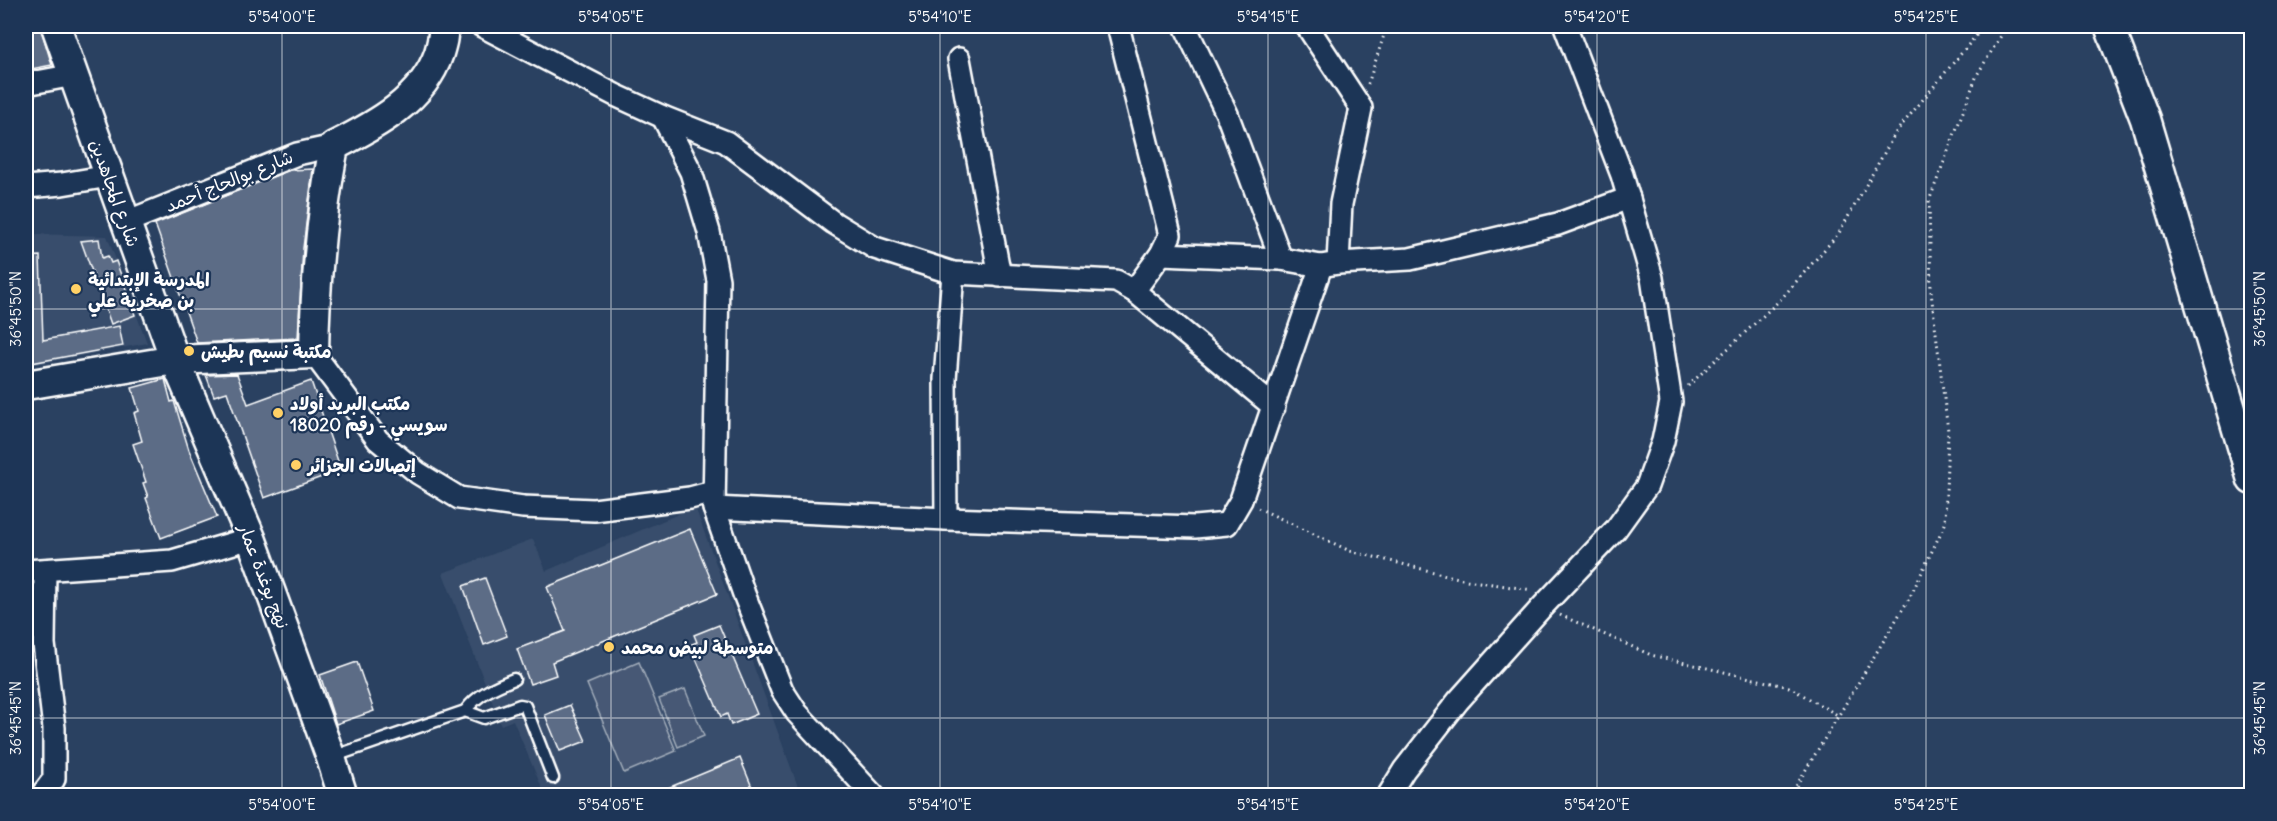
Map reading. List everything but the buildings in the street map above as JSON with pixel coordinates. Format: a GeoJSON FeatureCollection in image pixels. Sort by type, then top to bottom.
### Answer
{"type":"FeatureCollection","features":[{"type":"Feature","properties":{"kind":"main road","name":"شارع المجاهدين"},"geometry":{"type":"LineString","coordinates":[[56,26],[175,360]]}},
{"type":"Feature","properties":{"kind":"main road"},"geometry":{"type":"LineString","coordinates":[[26,385],[175,360],[314,354],[315,308],[326,191],[334,146],[377,124],[415,93],[433,69],[444,35],[444,26]]}},
{"type":"Feature","properties":{"kind":"main road"},"geometry":{"type":"LineString","coordinates":[[2109,26],[2145,119],[2252,480]]}},
{"type":"Feature","properties":{"kind":"main road","name":"نهج بوغدة عمار"},"geometry":{"type":"LineString","coordinates":[[175,360],[251,538],[343,795]]}},
{"type":"Feature","properties":{"kind":"street"},"geometry":{"type":"LineString","coordinates":[[482,26],[559,68],[663,117],[726,142],[834,223],[875,248],[953,273],[1116,281],[1134,291],[1274,407]]}},
{"type":"Feature","properties":{"kind":"street"},"geometry":{"type":"LineString","coordinates":[[1118,26],[1170,235],[1161,254],[1134,291]]}},
{"type":"Feature","properties":{"kind":"street"},"geometry":{"type":"LineString","coordinates":[[1185,26],[1227,114],[1281,259]]}},
{"type":"Feature","properties":{"kind":"street"},"geometry":{"type":"LineString","coordinates":[[314,354],[378,440],[418,473],[459,498],[523,507],[594,510],[690,498],[946,519],[1195,527],[1227,524],[1240,500],[1274,407],[1279,382],[1329,265],[1361,108],[1307,26]]}},
{"type":"Feature","properties":{"kind":"street"},"geometry":{"type":"LineString","coordinates":[[1388,795],[1404,770],[1458,701],[1548,600],[1616,529],[1647,486],[1663,441],[1671,402],[1652,278],[1622,175],[1565,26]]}},
{"type":"Feature","properties":{"kind":"street"},"geometry":{"type":"LineString","coordinates":[[960,59],[999,276]]}},
{"type":"Feature","properties":{"kind":"street"},"geometry":{"type":"LineString","coordinates":[[26,84],[74,75]]}},
{"type":"Feature","properties":{"kind":"street"},"geometry":{"type":"LineString","coordinates":[[663,117],[690,172],[710,232],[718,280],[714,500],[744,594],[782,690],[797,712],[874,795]]}},
{"type":"Feature","properties":{"kind":"street","name":"شارع بوالحاج أحمد"},"geometry":{"type":"LineString","coordinates":[[126,222],[297,154],[334,146]]}},
{"type":"Feature","properties":{"kind":"street"},"geometry":{"type":"LineString","coordinates":[[26,187],[109,176]]}},
{"type":"Feature","properties":{"kind":"street"},"geometry":{"type":"LineString","coordinates":[[1161,254],[1281,259],[1329,265],[1410,259],[1558,224],[1629,198]]}},
{"type":"Feature","properties":{"kind":"street"},"geometry":{"type":"LineString","coordinates":[[946,519],[945,379],[953,273]]}},
{"type":"Feature","properties":{"kind":"street"},"geometry":{"type":"LineString","coordinates":[[41,795],[54,779],[54,728],[35,570],[172,561],[251,538]]}},
{"type":"Feature","properties":{"kind":"lane"},"geometry":{"type":"LineString","coordinates":[[331,758],[465,711],[473,700],[487,690],[514,679]]}},
{"type":"Feature","properties":{"kind":"lane"},"geometry":{"type":"LineString","coordinates":[[465,711],[484,718],[520,705],[525,706],[553,778]]}},
{"type":"Feature","properties":{"kind":"path"},"geometry":{"type":"LineString","coordinates":[[1361,108],[1387,26]]}},
{"type":"Feature","properties":{"kind":"path"},"geometry":{"type":"LineString","coordinates":[[1671,402],[1781,299],[1839,233],[1896,132],[1984,26]]}},
{"type":"Feature","properties":{"kind":"path"},"geometry":{"type":"LineString","coordinates":[[1790,795],[1910,597],[1945,524],[1948,431],[1931,292],[1929,201],[1977,75],[2007,26]]}},
{"type":"Feature","properties":{"kind":"path"},"geometry":{"type":"LineString","coordinates":[[1240,500],[1350,551],[1548,600],[1651,656],[1789,687],[1839,716]]}},
{"type":"Feature","properties":{"kind":"shaded area","name":"المدرسة الإبتدائية بن صخرية علي"},"geometry":{"type":"Polygon","coordinates":[[[26,234],[107,236],[147,343],[26,366],[26,234]]]}},
{"type":"Feature","properties":{"kind":"shaded area","name":"متوسطة لبيض محمد"},"geometry":{"type":"Polygon","coordinates":[[[695,507],[801,795],[545,795],[513,720],[501,725],[443,573],[533,539],[546,571],[695,507]]]}},
{"type":"Feature","properties":{"kind":"shaded area"},"geometry":{"type":"Polygon","coordinates":[[[639,662],[676,751],[624,773],[587,684],[639,662]]]}},
{"type":"Feature","properties":{"kind":"shaded area"},"geometry":{"type":"Polygon","coordinates":[[[685,689],[704,736],[678,747],[659,699],[685,689]]]}},
{"type":"Feature","properties":{"kind":"place","name":"المدرسة الإبتدائية بن صخرية علي"},"geometry":{"type":"Point","coordinates":[76,289]}},
{"type":"Feature","properties":{"kind":"place","name":"مكتبة نسيم بطيش"},"geometry":{"type":"Point","coordinates":[189,351]}},
{"type":"Feature","properties":{"kind":"place","name":"مكتب البريد أولاد سويسي - رقم 18020"},"geometry":{"type":"Point","coordinates":[278,413]}},
{"type":"Feature","properties":{"kind":"place","name":"إتصالات الجزائر"},"geometry":{"type":"Point","coordinates":[296,465]}},
{"type":"Feature","properties":{"kind":"place","name":"متوسطة لبيض محمد"},"geometry":{"type":"Point","coordinates":[609,647]}}]}
